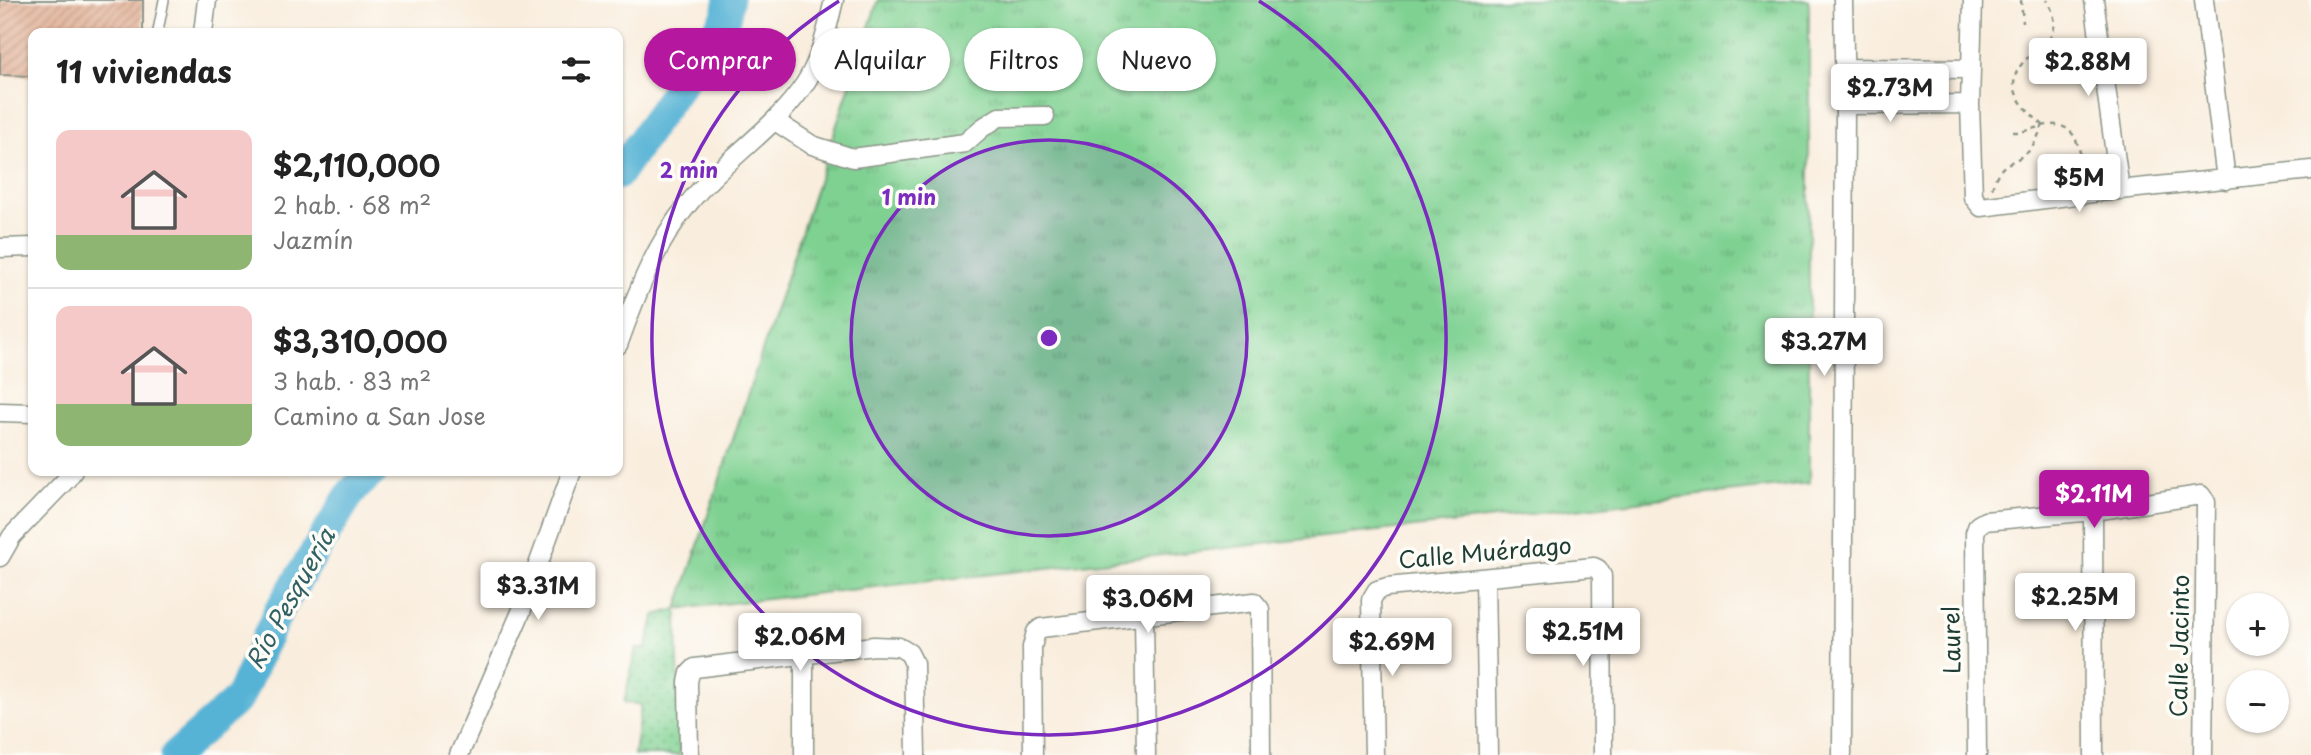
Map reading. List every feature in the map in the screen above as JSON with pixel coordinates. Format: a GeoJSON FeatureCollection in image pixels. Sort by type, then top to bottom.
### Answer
{"type":"FeatureCollection","features":[{"type":"Feature","properties":{"kind":"street"},"geometry":{"type":"LineString","coordinates":[[204,28],[207,0]]}},
{"type":"Feature","properties":{"kind":"street"},"geometry":{"type":"LineString","coordinates":[[623,331],[634,300],[666,234],[690,201],[775,121],[806,83],[821,49],[834,0]]}},
{"type":"Feature","properties":{"kind":"street"},"geometry":{"type":"LineString","coordinates":[[1842,755],[1845,105],[1843,0]]}},
{"type":"Feature","properties":{"kind":"street"},"geometry":{"type":"LineString","coordinates":[[1973,0],[1970,104],[1973,197],[1981,207],[2311,170]]}},
{"type":"Feature","properties":{"kind":"street"},"geometry":{"type":"LineString","coordinates":[[2094,0],[2120,190]]}},
{"type":"Feature","properties":{"kind":"street"},"geometry":{"type":"LineString","coordinates":[[2204,0],[2226,180]]}},
{"type":"Feature","properties":{"kind":"street"},"geometry":{"type":"LineString","coordinates":[[1844,68],[1971,69]]}},
{"type":"Feature","properties":{"kind":"street"},"geometry":{"type":"LineString","coordinates":[[1845,105],[1970,104]]}},
{"type":"Feature","properties":{"kind":"street"},"geometry":{"type":"LineString","coordinates":[[775,121],[812,145],[853,158],[965,143],[999,117],[1045,116]]}},
{"type":"Feature","properties":{"kind":"street"},"geometry":{"type":"LineString","coordinates":[[0,248],[28,247]]}},
{"type":"Feature","properties":{"kind":"street"},"geometry":{"type":"LineString","coordinates":[[0,412],[28,413]]}},
{"type":"Feature","properties":{"kind":"street"},"geometry":{"type":"LineString","coordinates":[[0,556],[12,536],[70,476]]}},
{"type":"Feature","properties":{"kind":"street"},"geometry":{"type":"LineString","coordinates":[[459,755],[521,612],[570,476]]}},
{"type":"Feature","properties":{"kind":"street","name":"Calle Jacinto"},"geometry":{"type":"LineString","coordinates":[[2093,511],[2203,496],[2206,502],[2203,755]]}},
{"type":"Feature","properties":{"kind":"street"},"geometry":{"type":"LineString","coordinates":[[2093,511],[2094,755]]}},
{"type":"Feature","properties":{"kind":"street","name":"Laurel"},"geometry":{"type":"LineString","coordinates":[[1977,755],[1975,533],[1978,525],[1985,521],[2093,511]]}},
{"type":"Feature","properties":{"kind":"street","name":"Calle Muérdago"},"geometry":{"type":"LineString","coordinates":[[1374,755],[1371,600],[1377,590],[1598,569],[1602,576],[1603,755]]}},
{"type":"Feature","properties":{"kind":"street"},"geometry":{"type":"LineString","coordinates":[[1485,578],[1488,755]]}},
{"type":"Feature","properties":{"kind":"street"},"geometry":{"type":"LineString","coordinates":[[1033,755],[1032,647],[1036,632],[1046,627],[1250,602],[1257,604],[1260,615],[1261,755]]}},
{"type":"Feature","properties":{"kind":"street"},"geometry":{"type":"LineString","coordinates":[[1144,616],[1146,755]]}},
{"type":"Feature","properties":{"kind":"street"},"geometry":{"type":"LineString","coordinates":[[689,755],[688,682],[695,667],[804,653],[889,646],[905,650],[914,663],[916,755]]}},
{"type":"Feature","properties":{"kind":"street"},"geometry":{"type":"LineString","coordinates":[[804,653],[804,755]]}},
{"type":"Feature","properties":{"kind":"lane"},"geometry":{"type":"LineString","coordinates":[[159,28],[164,0]]}},
{"type":"Feature","properties":{"kind":"path"},"geometry":{"type":"LineString","coordinates":[[2021,0],[2023,23]]}},
{"type":"Feature","properties":{"kind":"path"},"geometry":{"type":"LineString","coordinates":[[2043,125],[2018,102],[2015,89],[2018,68],[2043,46],[2053,33],[2055,22],[2047,0]]}},
{"type":"Feature","properties":{"kind":"path"},"geometry":{"type":"LineString","coordinates":[[1990,193],[2000,169],[2012,159],[2029,151],[2043,125]]}},
{"type":"Feature","properties":{"kind":"path"},"geometry":{"type":"LineString","coordinates":[[2013,132],[2023,133],[2043,125],[2056,125],[2074,132],[2084,169],[2094,176],[2100,192]]}},
{"type":"Feature","properties":{"kind":"green space"},"geometry":{"type":"Polygon","coordinates":[[[878,0],[1809,0],[1809,483],[677,609],[848,91],[950,91],[950,28],[869,28],[878,0]]]}},
{"type":"Feature","properties":{"kind":"green space"},"geometry":{"type":"Polygon","coordinates":[[[677,609],[680,755],[634,755],[641,705],[624,702],[636,649],[646,649],[655,615],[677,609]]]}},
{"type":"Feature","properties":{"kind":"building"},"geometry":{"type":"Polygon","coordinates":[[[0,0],[143,0],[143,28],[28,28],[28,76],[0,75],[0,0]]]}},
{"type":"Feature","properties":{"kind":"waterway","name":"Río Pesquería"},"geometry":{"type":"LineString","coordinates":[[623,168],[726,17],[729,0]]}},
{"type":"Feature","properties":{"kind":"waterway","name":"Río Pesquería"},"geometry":{"type":"LineString","coordinates":[[175,755],[239,698],[279,610],[352,491],[368,476]]}}]}
